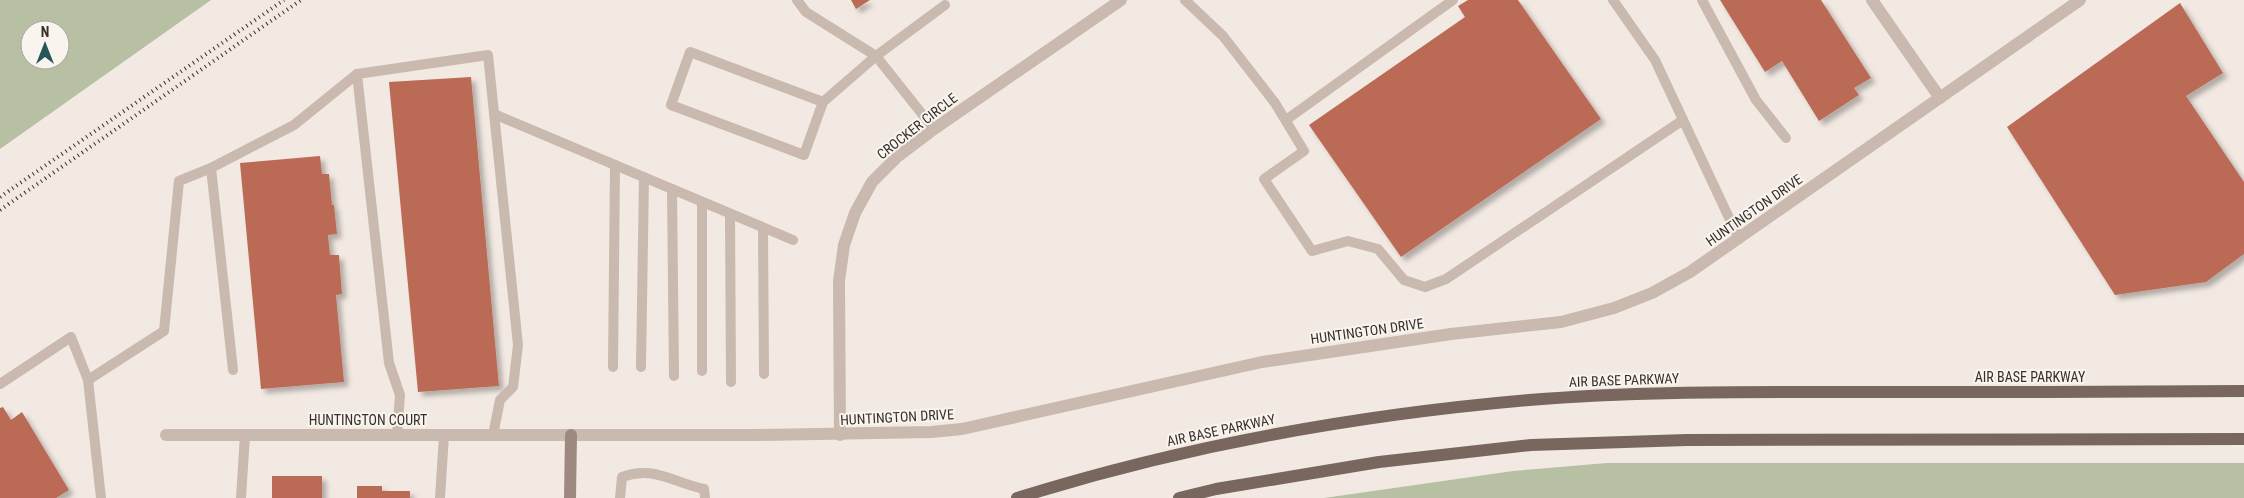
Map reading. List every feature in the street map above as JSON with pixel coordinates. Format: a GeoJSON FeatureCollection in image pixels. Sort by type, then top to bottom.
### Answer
{"type":"FeatureCollection","features":[{"type":"Feature","properties":{"kind":"main road","name":"AIR BASE PARKWAY"},"geometry":{"type":"LineString","coordinates":[[1017,498],[1066,483],[1207,447],[1289,431],[1370,417],[1531,400],[1703,392],[2244,391]]}},
{"type":"Feature","properties":{"kind":"main road"},"geometry":{"type":"LineString","coordinates":[[1179,498],[1216,489],[1379,462],[1531,446],[1687,440],[2244,440]]}},
{"type":"Feature","properties":{"kind":"street","name":"CROCKER CIRCLE"},"geometry":{"type":"LineString","coordinates":[[840,435],[839,281],[844,244],[855,213],[872,182],[897,157],[934,129],[1121,0]]}},
{"type":"Feature","properties":{"kind":"street"},"geometry":{"type":"LineString","coordinates":[[1872,0],[1940,98]]}},
{"type":"Feature","properties":{"kind":"street","name":"HUNTINGTON DRIVE"},"geometry":{"type":"LineString","coordinates":[[571,436],[840,435],[962,429],[1262,362],[1452,334],[1561,322],[1614,308],[1652,292],[1690,272],[2080,0]]}},
{"type":"Feature","properties":{"kind":"street","name":"HUNTINGTON COURT"},"geometry":{"type":"LineString","coordinates":[[166,435],[571,436]]}},
{"type":"Feature","properties":{"kind":"street"},"geometry":{"type":"LineString","coordinates":[[570,498],[571,436]]}},
{"type":"Feature","properties":{"kind":"lane"},"geometry":{"type":"LineString","coordinates":[[797,0],[806,12],[876,56],[934,129]]}},
{"type":"Feature","properties":{"kind":"lane"},"geometry":{"type":"LineString","coordinates":[[1185,0],[1223,36],[1275,103],[1304,151],[1264,179],[1312,251],[1348,241],[1378,249],[1404,280],[1425,287],[1446,279],[1683,120]]}},
{"type":"Feature","properties":{"kind":"lane"},"geometry":{"type":"LineString","coordinates":[[1286,120],[1453,0]]}},
{"type":"Feature","properties":{"kind":"lane"},"geometry":{"type":"LineString","coordinates":[[1613,0],[1655,60],[1739,239]]}},
{"type":"Feature","properties":{"kind":"lane"},"geometry":{"type":"LineString","coordinates":[[1702,0],[1756,100],[1786,138]]}},
{"type":"Feature","properties":{"kind":"lane"},"geometry":{"type":"LineString","coordinates":[[823,102],[690,52],[671,106],[804,155],[823,102],[876,56],[945,5]]}},
{"type":"Feature","properties":{"kind":"lane"},"geometry":{"type":"LineString","coordinates":[[88,380],[164,331],[179,181],[211,168],[294,126],[357,74],[488,55],[518,345],[514,387],[500,400],[492,436]]}},
{"type":"Feature","properties":{"kind":"lane"},"geometry":{"type":"LineString","coordinates":[[357,74],[389,363],[400,395],[397,435]]}},
{"type":"Feature","properties":{"kind":"lane"},"geometry":{"type":"LineString","coordinates":[[494,114],[793,240]]}},
{"type":"Feature","properties":{"kind":"lane"},"geometry":{"type":"LineString","coordinates":[[613,366],[615,165]]}},
{"type":"Feature","properties":{"kind":"lane"},"geometry":{"type":"LineString","coordinates":[[211,168],[233,370]]}},
{"type":"Feature","properties":{"kind":"lane"},"geometry":{"type":"LineString","coordinates":[[641,366],[644,177]]}},
{"type":"Feature","properties":{"kind":"lane"},"geometry":{"type":"LineString","coordinates":[[672,189],[674,376]]}},
{"type":"Feature","properties":{"kind":"lane"},"geometry":{"type":"LineString","coordinates":[[702,202],[702,371]]}},
{"type":"Feature","properties":{"kind":"lane"},"geometry":{"type":"LineString","coordinates":[[730,214],[731,382]]}},
{"type":"Feature","properties":{"kind":"lane"},"geometry":{"type":"LineString","coordinates":[[763,228],[764,374]]}},
{"type":"Feature","properties":{"kind":"lane"},"geometry":{"type":"LineString","coordinates":[[0,384],[71,337],[88,380],[101,498]]}},
{"type":"Feature","properties":{"kind":"lane"},"geometry":{"type":"LineString","coordinates":[[241,498],[245,435]]}},
{"type":"Feature","properties":{"kind":"lane"},"geometry":{"type":"LineString","coordinates":[[440,498],[444,435]]}},
{"type":"Feature","properties":{"kind":"lane"},"geometry":{"type":"LineString","coordinates":[[620,498],[622,477],[633,473],[654,472],[704,489],[704,498]]}},
{"type":"Feature","properties":{"kind":"green space"},"geometry":{"type":"Polygon","coordinates":[[[0,0],[211,0],[0,149],[0,0]]]}},
{"type":"Feature","properties":{"kind":"green space"},"geometry":{"type":"Polygon","coordinates":[[[1607,463],[2244,463],[2244,498],[1324,498],[1513,471],[1607,463]]]}},
{"type":"Feature","properties":{"kind":"building"},"geometry":{"type":"Polygon","coordinates":[[[851,0],[870,0],[856,9],[851,0]]]}},
{"type":"Feature","properties":{"kind":"building"},"geometry":{"type":"Polygon","coordinates":[[[1468,0],[1518,0],[1601,119],[1401,257],[1309,125],[1465,17],[1458,6],[1468,0]]]}},
{"type":"Feature","properties":{"kind":"building"},"geometry":{"type":"Polygon","coordinates":[[[1720,0],[1821,0],[1871,78],[1854,88],[1859,95],[1819,121],[1782,61],[1765,72],[1720,0]]]}},
{"type":"Feature","properties":{"kind":"building"},"geometry":{"type":"Polygon","coordinates":[[[2180,3],[2223,73],[2186,96],[2244,182],[2244,254],[2206,282],[2115,295],[2007,127],[2180,3]]]}},
{"type":"Feature","properties":{"kind":"building"},"geometry":{"type":"Polygon","coordinates":[[[471,77],[499,386],[418,392],[389,82],[471,77]]]}},
{"type":"Feature","properties":{"kind":"building"},"geometry":{"type":"Polygon","coordinates":[[[320,156],[322,174],[329,174],[332,205],[334,205],[337,234],[328,235],[330,255],[339,255],[342,294],[336,295],[344,382],[261,389],[240,163],[320,156]]]}},
{"type":"Feature","properties":{"kind":"building"},"geometry":{"type":"Polygon","coordinates":[[[3,407],[11,420],[22,412],[69,490],[56,498],[0,498],[0,408],[3,407]]]}},
{"type":"Feature","properties":{"kind":"building"},"geometry":{"type":"Polygon","coordinates":[[[272,476],[322,476],[322,498],[272,498],[272,476]]]}},
{"type":"Feature","properties":{"kind":"building"},"geometry":{"type":"Polygon","coordinates":[[[357,486],[382,486],[382,491],[410,491],[410,498],[357,498],[357,486]]]}},
{"type":"Feature","properties":{"kind":"railway"},"geometry":{"type":"LineString","coordinates":[[0,197],[284,0]]}},
{"type":"Feature","properties":{"kind":"railway"},"geometry":{"type":"LineString","coordinates":[[0,210],[301,0]]}}]}
